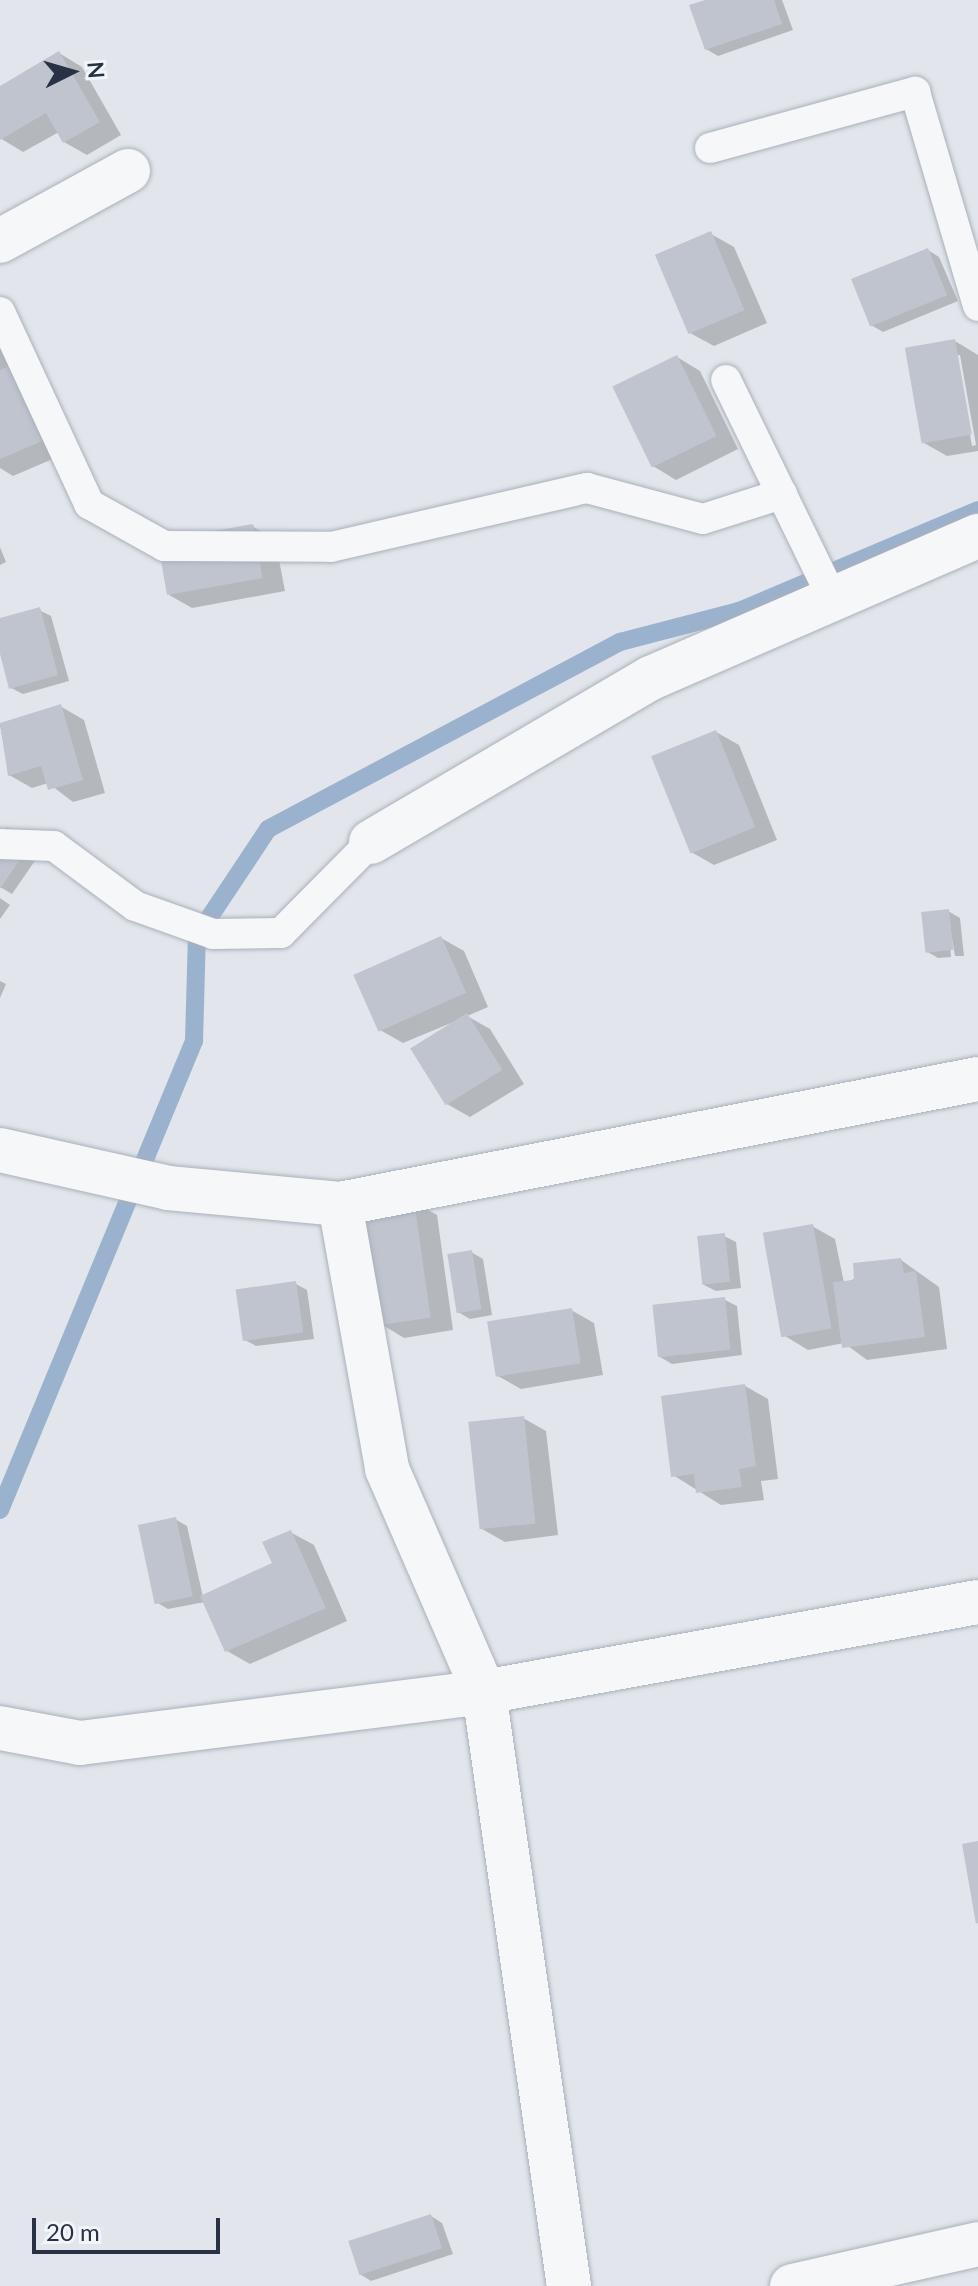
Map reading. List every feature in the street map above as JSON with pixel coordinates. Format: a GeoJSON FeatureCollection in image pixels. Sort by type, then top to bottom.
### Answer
{"type":"FeatureCollection","features":[{"type":"Feature","properties":{"kind":"street"},"geometry":{"type":"LineString","coordinates":[[0,241],[128,171]]}},
{"type":"Feature","properties":{"kind":"street"},"geometry":{"type":"LineString","coordinates":[[371,842],[651,678],[825,583],[978,536]]}},
{"type":"Feature","properties":{"kind":"street"},"geometry":{"type":"LineString","coordinates":[[0,1150],[121,1180],[168,1188],[340,1204],[978,1079]]}},
{"type":"Feature","properties":{"kind":"street"},"geometry":{"type":"LineString","coordinates":[[340,1204],[387,1469],[484,1692],[569,2286]]}},
{"type":"Feature","properties":{"kind":"street"},"geometry":{"type":"LineString","coordinates":[[0,1728],[80,1743],[484,1692],[978,1602]]}},
{"type":"Feature","properties":{"kind":"street"},"geometry":{"type":"LineString","coordinates":[[792,2286],[978,2244]]}},
{"type":"Feature","properties":{"kind":"lane"},"geometry":{"type":"LineString","coordinates":[[710,148],[915,92],[978,306]]}},
{"type":"Feature","properties":{"kind":"lane"},"geometry":{"type":"LineString","coordinates":[[0,312],[89,504],[164,546],[331,547],[587,488],[703,519],[782,494]]}},
{"type":"Feature","properties":{"kind":"lane"},"geometry":{"type":"LineString","coordinates":[[726,380],[825,583]]}},
{"type":"Feature","properties":{"kind":"lane"},"geometry":{"type":"LineString","coordinates":[[0,844],[54,846],[135,906],[200,930],[281,933],[371,842]]}},
{"type":"Feature","properties":{"kind":"building"},"geometry":{"type":"Polygon","coordinates":[[[705,0],[774,0],[782,24],[705,50],[689,5],[705,0]]]}},
{"type":"Feature","properties":{"kind":"building"},"geometry":{"type":"Polygon","coordinates":[[[59,51],[100,122],[63,143],[46,113],[0,140],[0,86],[59,51]]]}},
{"type":"Feature","properties":{"kind":"building"},"geometry":{"type":"Polygon","coordinates":[[[711,231],[745,310],[688,334],[655,255],[711,231]]]}},
{"type":"Feature","properties":{"kind":"building"},"geometry":{"type":"Polygon","coordinates":[[[928,248],[947,295],[870,326],[851,279],[928,248]]]}},
{"type":"Feature","properties":{"kind":"building"},"geometry":{"type":"Polygon","coordinates":[[[955,339],[972,435],[922,443],[905,348],[955,339]]]}},
{"type":"Feature","properties":{"kind":"building"},"geometry":{"type":"Polygon","coordinates":[[[677,355],[716,436],[652,467],[612,387],[677,355]]]}},
{"type":"Feature","properties":{"kind":"building"},"geometry":{"type":"Polygon","coordinates":[[[14,364],[47,439],[0,459],[0,370],[14,364]]]}},
{"type":"Feature","properties":{"kind":"building"},"geometry":{"type":"Polygon","coordinates":[[[253,524],[263,578],[167,595],[157,541],[253,524]]]}},
{"type":"Feature","properties":{"kind":"building"},"geometry":{"type":"Polygon","coordinates":[[[40,607],[58,675],[9,689],[0,654],[0,618],[40,607]]]}},
{"type":"Feature","properties":{"kind":"building"},"geometry":{"type":"Polygon","coordinates":[[[61,704],[83,780],[48,790],[41,766],[8,776],[0,723],[61,704]]]}},
{"type":"Feature","properties":{"kind":"building"},"geometry":{"type":"Polygon","coordinates":[[[716,730],[755,827],[690,854],[651,756],[716,730]]]}},
{"type":"Feature","properties":{"kind":"building"},"geometry":{"type":"Polygon","coordinates":[[[7,827],[30,844],[0,889],[0,837],[7,827]]]}},
{"type":"Feature","properties":{"kind":"building"},"geometry":{"type":"Polygon","coordinates":[[[949,909],[953,950],[925,953],[921,912],[949,909]]]}},
{"type":"Feature","properties":{"kind":"building"},"geometry":{"type":"Polygon","coordinates":[[[441,936],[466,993],[379,1032],[353,975],[441,936]]]}},
{"type":"Feature","properties":{"kind":"building"},"geometry":{"type":"Polygon","coordinates":[[[467,1013],[503,1070],[446,1105],[410,1049],[467,1013]]]}},
{"type":"Feature","properties":{"kind":"building"},"geometry":{"type":"Polygon","coordinates":[[[414,1200],[431,1318],[380,1325],[363,1207],[414,1200]]]}},
{"type":"Feature","properties":{"kind":"building"},"geometry":{"type":"Polygon","coordinates":[[[813,1224],[831,1328],[781,1337],[763,1233],[813,1224]]]}},
{"type":"Feature","properties":{"kind":"building"},"geometry":{"type":"Polygon","coordinates":[[[725,1233],[730,1282],[702,1285],[697,1236],[725,1233]]]}},
{"type":"Feature","properties":{"kind":"building"},"geometry":{"type":"Polygon","coordinates":[[[472,1250],[481,1309],[457,1313],[447,1254],[472,1250]]]}},
{"type":"Feature","properties":{"kind":"building"},"geometry":{"type":"Polygon","coordinates":[[[901,1258],[904,1273],[916,1271],[925,1337],[842,1348],[833,1282],[854,1280],[853,1263],[901,1258]]]}},
{"type":"Feature","properties":{"kind":"building"},"geometry":{"type":"Polygon","coordinates":[[[296,1281],[303,1332],[243,1341],[236,1289],[296,1281]]]}},
{"type":"Feature","properties":{"kind":"building"},"geometry":{"type":"Polygon","coordinates":[[[725,1297],[731,1350],[658,1357],[652,1305],[725,1297]]]}},
{"type":"Feature","properties":{"kind":"building"},"geometry":{"type":"Polygon","coordinates":[[[572,1308],[581,1363],[496,1377],[487,1321],[572,1308]]]}},
{"type":"Feature","properties":{"kind":"building"},"geometry":{"type":"Polygon","coordinates":[[[745,1384],[756,1466],[739,1469],[742,1487],[696,1493],[694,1474],[671,1477],[661,1396],[745,1384]]]}},
{"type":"Feature","properties":{"kind":"building"},"geometry":{"type":"Polygon","coordinates":[[[524,1416],[535,1523],[480,1529],[468,1422],[524,1416]]]}},
{"type":"Feature","properties":{"kind":"building"},"geometry":{"type":"Polygon","coordinates":[[[176,1517],[193,1596],[155,1604],[138,1525],[176,1517]]]}},
{"type":"Feature","properties":{"kind":"building"},"geometry":{"type":"Polygon","coordinates":[[[291,1530],[326,1608],[225,1652],[200,1596],[272,1563],[262,1542],[291,1530]]]}},
{"type":"Feature","properties":{"kind":"building"},"geometry":{"type":"Polygon","coordinates":[[[978,1841],[978,1923],[976,1924],[962,1844],[978,1841]]]}},
{"type":"Feature","properties":{"kind":"building"},"geometry":{"type":"Polygon","coordinates":[[[431,2214],[442,2248],[359,2275],[348,2241],[431,2214]]]}},
{"type":"Feature","properties":{"kind":"waterway"},"geometry":{"type":"LineString","coordinates":[[0,1510],[194,1041],[197,936],[268,829],[620,642],[739,611],[978,510]]}}]}
